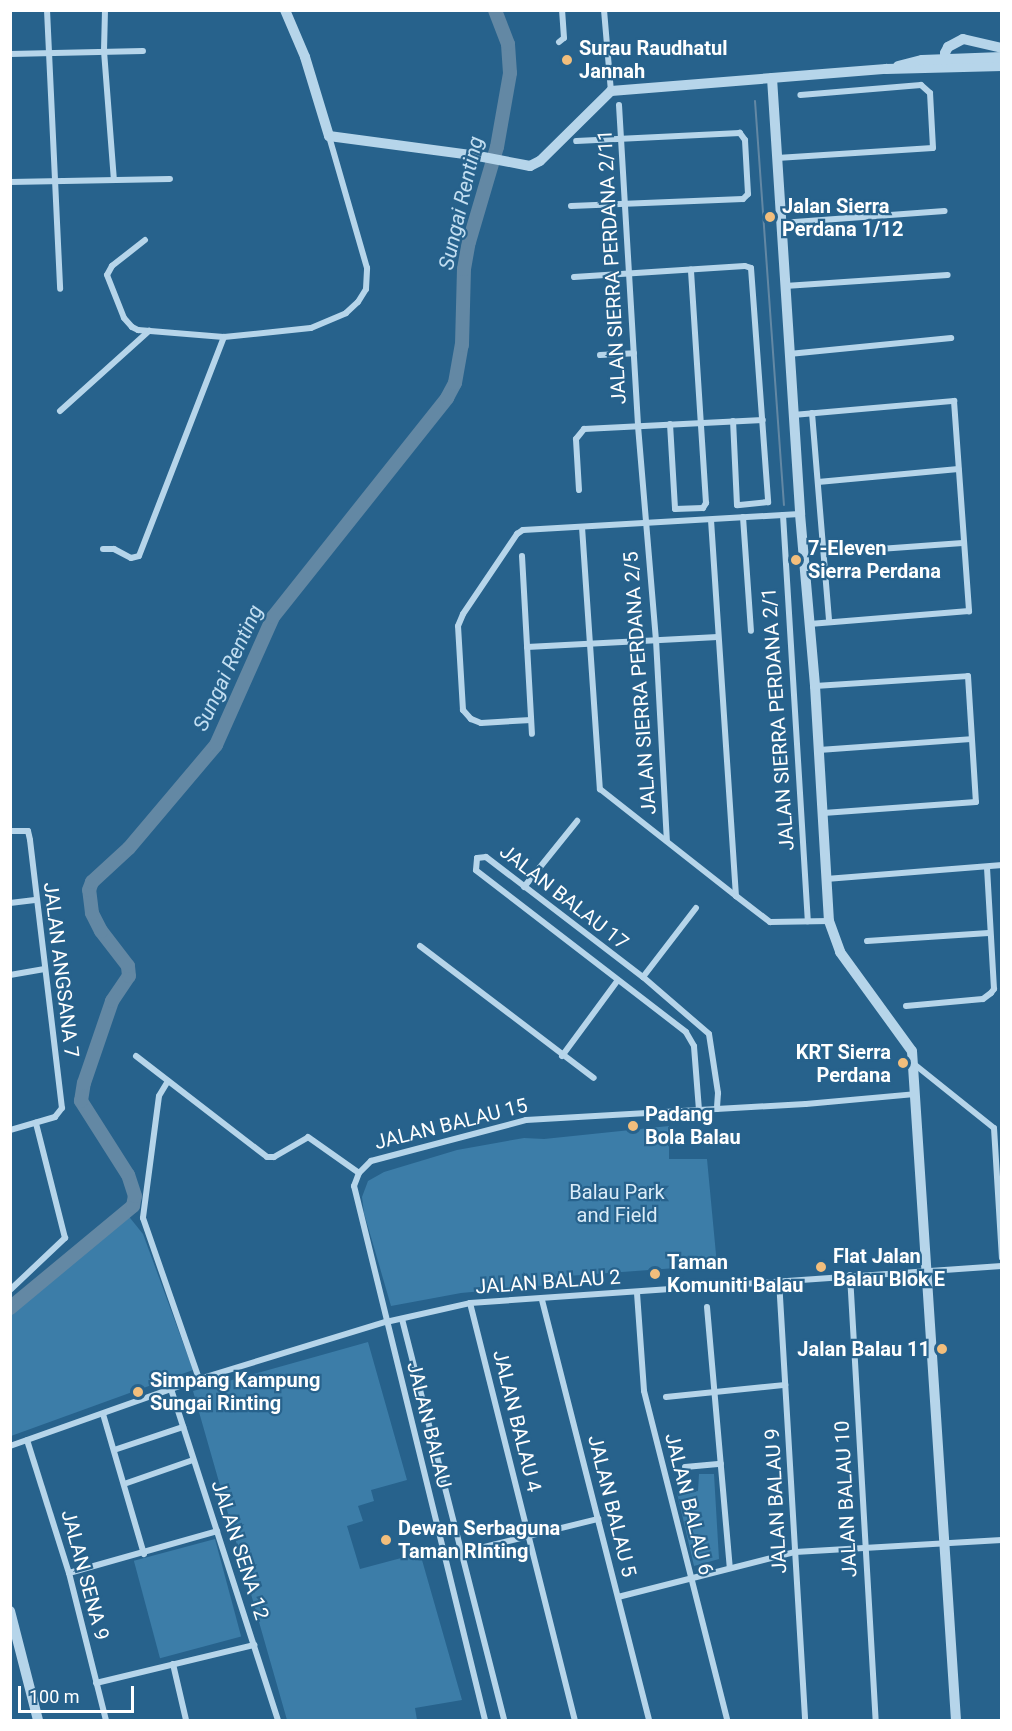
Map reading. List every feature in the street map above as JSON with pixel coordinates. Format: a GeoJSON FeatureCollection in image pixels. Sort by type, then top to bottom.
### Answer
{"type":"FeatureCollection","features":[{"type":"Feature","properties":{"kind":"street"},"geometry":{"type":"LineString","coordinates":[[47,10],[60,289]]}},
{"type":"Feature","properties":{"kind":"street"},"geometry":{"type":"LineString","coordinates":[[105,10],[104,51],[114,180]]}},
{"type":"Feature","properties":{"kind":"street"},"geometry":{"type":"LineString","coordinates":[[145,240],[112,266],[107,275],[124,318],[132,327],[149,331],[224,337],[311,328],[346,313],[358,302],[366,289],[367,268],[329,136],[305,57],[285,10]]}},
{"type":"Feature","properties":{"kind":"street"},"geometry":{"type":"LineString","coordinates":[[559,42],[564,38],[562,10]]}},
{"type":"Feature","properties":{"kind":"street"},"geometry":{"type":"LineString","coordinates":[[604,10],[611,91]]}},
{"type":"Feature","properties":{"kind":"street"},"geometry":{"type":"LineString","coordinates":[[946,64],[948,47],[963,39],[1002,48]]}},
{"type":"Feature","properties":{"kind":"street"},"geometry":{"type":"LineString","coordinates":[[10,54],[143,51]]}},
{"type":"Feature","properties":{"kind":"street"},"geometry":{"type":"LineString","coordinates":[[946,64],[1002,57]]}},
{"type":"Feature","properties":{"kind":"street"},"geometry":{"type":"LineString","coordinates":[[329,136],[478,156],[530,166],[540,161],[611,91],[886,69],[922,60],[946,64],[1002,66]]}},
{"type":"Feature","properties":{"kind":"street"},"geometry":{"type":"LineString","coordinates":[[772,78],[800,514],[815,686],[829,921],[840,951],[907,1041],[914,1064],[947,1545],[956,1720]]}},
{"type":"Feature","properties":{"kind":"street"},"geometry":{"type":"LineString","coordinates":[[776,158],[933,148],[930,93],[921,85],[800,95]]}},
{"type":"Feature","properties":{"kind":"street","name":"JALAN SIERRA PERDANA 2/11"},"geometry":{"type":"LineString","coordinates":[[619,105],[646,522]]}},
{"type":"Feature","properties":{"kind":"street"},"geometry":{"type":"LineString","coordinates":[[572,206],[743,199],[748,194],[745,140],[740,133],[576,141]]}},
{"type":"Feature","properties":{"kind":"street"},"geometry":{"type":"LineString","coordinates":[[10,183],[170,179]]}},
{"type":"Feature","properties":{"kind":"street"},"geometry":{"type":"LineString","coordinates":[[780,223],[945,211]]}},
{"type":"Feature","properties":{"kind":"street"},"geometry":{"type":"LineString","coordinates":[[574,277],[745,266],[751,268],[768,502],[737,505],[734,421]]}},
{"type":"Feature","properties":{"kind":"street"},"geometry":{"type":"LineString","coordinates":[[670,424],[677,510],[703,508],[706,503],[691,269]]}},
{"type":"Feature","properties":{"kind":"street"},"geometry":{"type":"LineString","coordinates":[[785,286],[948,275]]}},
{"type":"Feature","properties":{"kind":"street"},"geometry":{"type":"LineString","coordinates":[[60,411],[149,331]]}},
{"type":"Feature","properties":{"kind":"street"},"geometry":{"type":"LineString","coordinates":[[102,549],[114,549],[131,558],[139,556],[224,337]]}},
{"type":"Feature","properties":{"kind":"street"},"geometry":{"type":"LineString","coordinates":[[789,354],[951,338]]}},
{"type":"Feature","properties":{"kind":"street"},"geometry":{"type":"LineString","coordinates":[[600,355],[634,353]]}},
{"type":"Feature","properties":{"kind":"street"},"geometry":{"type":"LineString","coordinates":[[793,415],[954,401],[969,611],[810,624]]}},
{"type":"Feature","properties":{"kind":"street"},"geometry":{"type":"LineString","coordinates":[[812,413],[829,621]]}},
{"type":"Feature","properties":{"kind":"street"},"geometry":{"type":"LineString","coordinates":[[579,490],[576,439],[584,429],[763,420]]}},
{"type":"Feature","properties":{"kind":"street"},"geometry":{"type":"LineString","coordinates":[[818,482],[958,469]]}},
{"type":"Feature","properties":{"kind":"street"},"geometry":{"type":"LineString","coordinates":[[531,720],[481,723],[468,716],[463,710],[458,626],[463,614],[517,534],[523,530],[800,514]]}},
{"type":"Feature","properties":{"kind":"street","name":"JALAN SIERRA PERDANA 2/1"},"geometry":{"type":"LineString","coordinates":[[783,515],[808,921]]}},
{"type":"Feature","properties":{"kind":"street"},"geometry":{"type":"LineString","coordinates":[[743,517],[751,632]]}},
{"type":"Feature","properties":{"kind":"street"},"geometry":{"type":"LineString","coordinates":[[711,520],[736,896]]}},
{"type":"Feature","properties":{"kind":"street","name":"JALAN SIERRA PERDANA 2/5"},"geometry":{"type":"LineString","coordinates":[[646,522],[656,640],[667,841]]}},
{"type":"Feature","properties":{"kind":"street"},"geometry":{"type":"LineString","coordinates":[[582,527],[600,789],[770,922],[829,921]]}},
{"type":"Feature","properties":{"kind":"street"},"geometry":{"type":"LineString","coordinates":[[824,553],[963,543]]}},
{"type":"Feature","properties":{"kind":"street"},"geometry":{"type":"LineString","coordinates":[[522,556],[532,734]]}},
{"type":"Feature","properties":{"kind":"street"},"geometry":{"type":"LineString","coordinates":[[527,647],[718,637]]}},
{"type":"Feature","properties":{"kind":"street"},"geometry":{"type":"LineString","coordinates":[[815,686],[968,676],[976,802],[823,813]]}},
{"type":"Feature","properties":{"kind":"street"},"geometry":{"type":"LineString","coordinates":[[819,750],[971,739]]}},
{"type":"Feature","properties":{"kind":"street"},"geometry":{"type":"LineString","coordinates":[[524,887],[577,821]]}},
{"type":"Feature","properties":{"kind":"street","name":"JALAN ANGSANA 7"},"geometry":{"type":"LineString","coordinates":[[10,831],[28,831],[62,1108],[60,1113],[36,1123]]}},
{"type":"Feature","properties":{"kind":"street","name":"JALAN BALAU 17"},"geometry":{"type":"LineString","coordinates":[[699,1110],[692,1040],[476,870],[477,858],[481,855],[486,857],[643,977],[709,1034],[718,1093],[717,1109]]}},
{"type":"Feature","properties":{"kind":"street"},"geometry":{"type":"LineString","coordinates":[[826,879],[1002,865]]}},
{"type":"Feature","properties":{"kind":"street"},"geometry":{"type":"LineString","coordinates":[[906,1006],[983,999],[994,989],[987,867]]}},
{"type":"Feature","properties":{"kind":"street"},"geometry":{"type":"LineString","coordinates":[[10,903],[35,900]]}},
{"type":"Feature","properties":{"kind":"street"},"geometry":{"type":"LineString","coordinates":[[643,977],[696,908]]}},
{"type":"Feature","properties":{"kind":"street"},"geometry":{"type":"LineString","coordinates":[[867,941],[989,933]]}},
{"type":"Feature","properties":{"kind":"street"},"geometry":{"type":"LineString","coordinates":[[420,946],[562,1056],[594,1078]]}},
{"type":"Feature","properties":{"kind":"street"},"geometry":{"type":"LineString","coordinates":[[10,975],[44,969]]}},
{"type":"Feature","properties":{"kind":"street"},"geometry":{"type":"LineString","coordinates":[[562,1056],[618,980]]}},
{"type":"Feature","properties":{"kind":"street"},"geometry":{"type":"LineString","coordinates":[[135,1056],[267,1157],[274,1157],[308,1137],[359,1173]]}},
{"type":"Feature","properties":{"kind":"street"},"geometry":{"type":"LineString","coordinates":[[914,1064],[994,1128],[1002,1258]]}},
{"type":"Feature","properties":{"kind":"street"},"geometry":{"type":"LineString","coordinates":[[168,1081],[159,1096],[143,1218],[199,1379]]}},
{"type":"Feature","properties":{"kind":"street","name":"JALAN BALAU 15"},"geometry":{"type":"LineString","coordinates":[[359,1173],[371,1161],[526,1120],[916,1094]]}},
{"type":"Feature","properties":{"kind":"street"},"geometry":{"type":"LineString","coordinates":[[10,1130],[36,1123],[65,1238],[10,1290]]}},
{"type":"Feature","properties":{"kind":"street","name":"JALAN BALAU"},"geometry":{"type":"LineString","coordinates":[[359,1173],[354,1186],[485,1720]]}},
{"type":"Feature","properties":{"kind":"street","name":"JALAN BALAU 2"},"geometry":{"type":"LineString","coordinates":[[10,1446],[199,1379],[386,1322],[470,1303],[543,1300],[927,1269],[1002,1266]]}},
{"type":"Feature","properties":{"kind":"street","name":"JALAN BALAU 10"},"geometry":{"type":"LineString","coordinates":[[850,1275],[876,1720]]}},
{"type":"Feature","properties":{"kind":"street","name":"JALAN BALAU 9"},"geometry":{"type":"LineString","coordinates":[[779,1280],[805,1720]]}},
{"type":"Feature","properties":{"kind":"street","name":"JALAN BALAU 6"},"geometry":{"type":"LineString","coordinates":[[637,1293],[644,1390],[727,1720]]}},
{"type":"Feature","properties":{"kind":"street","name":"JALAN BALAU 5"},"geometry":{"type":"LineString","coordinates":[[543,1300],[650,1720]]}},
{"type":"Feature","properties":{"kind":"street","name":"JALAN BALAU 4"},"geometry":{"type":"LineString","coordinates":[[470,1303],[575,1720]]}},
{"type":"Feature","properties":{"kind":"street"},"geometry":{"type":"LineString","coordinates":[[707,1307],[730,1568]]}},
{"type":"Feature","properties":{"kind":"street"},"geometry":{"type":"LineString","coordinates":[[402,1319],[504,1720]]}},
{"type":"Feature","properties":{"kind":"street"},"geometry":{"type":"LineString","coordinates":[[666,1397],[785,1385]]}},
{"type":"Feature","properties":{"kind":"street","name":"JALAN SENA 12"},"geometry":{"type":"LineString","coordinates":[[171,1389],[278,1720]]}},
{"type":"Feature","properties":{"kind":"street"},"geometry":{"type":"LineString","coordinates":[[103,1414],[144,1554]]}},
{"type":"Feature","properties":{"kind":"street"},"geometry":{"type":"LineString","coordinates":[[114,1450],[183,1426]]}},
{"type":"Feature","properties":{"kind":"street","name":"JALAN SENA 9"},"geometry":{"type":"LineString","coordinates":[[27,1440],[69,1573],[104,1720]]}},
{"type":"Feature","properties":{"kind":"street"},"geometry":{"type":"LineString","coordinates":[[124,1484],[193,1460]]}},
{"type":"Feature","properties":{"kind":"street"},"geometry":{"type":"LineString","coordinates":[[685,1467],[721,1464]]}},
{"type":"Feature","properties":{"kind":"street"},"geometry":{"type":"LineString","coordinates":[[444,1557],[598,1519]]}},
{"type":"Feature","properties":{"kind":"street"},"geometry":{"type":"LineString","coordinates":[[69,1573],[144,1554],[217,1531]]}},
{"type":"Feature","properties":{"kind":"street"},"geometry":{"type":"LineString","coordinates":[[618,1597],[795,1552],[947,1545],[1002,1540]]}},
{"type":"Feature","properties":{"kind":"street"},"geometry":{"type":"LineString","coordinates":[[10,1611],[38,1720]]}},
{"type":"Feature","properties":{"kind":"street"},"geometry":{"type":"LineString","coordinates":[[96,1683],[254,1645]]}},
{"type":"Feature","properties":{"kind":"street"},"geometry":{"type":"LineString","coordinates":[[173,1664],[186,1720]]}},
{"type":"Feature","properties":{"kind":"green space","name":"Balau Park and Field"},"geometry":{"type":"Polygon","coordinates":[[[669,1126],[669,1159],[707,1159],[717,1265],[554,1277],[549,1285],[461,1293],[391,1306],[364,1213],[362,1197],[368,1181],[384,1172],[457,1150],[524,1138],[544,1139],[669,1126]]]}},
{"type":"Feature","properties":{"kind":"green space"},"geometry":{"type":"Polygon","coordinates":[[[122,1208],[143,1234],[193,1370],[11,1436],[11,1300],[122,1208]]]}},
{"type":"Feature","properties":{"kind":"green space"},"geometry":{"type":"Polygon","coordinates":[[[368,1342],[407,1480],[371,1490],[374,1501],[358,1506],[363,1521],[347,1526],[360,1569],[420,1553],[462,1700],[415,1708],[417,1720],[287,1720],[193,1391],[368,1342]]]}},
{"type":"Feature","properties":{"kind":"green space"},"geometry":{"type":"Polygon","coordinates":[[[699,1474],[714,1474],[719,1559],[694,1566],[677,1493],[698,1491],[699,1474]]]}},
{"type":"Feature","properties":{"kind":"green space"},"geometry":{"type":"Polygon","coordinates":[[[215,1539],[241,1637],[160,1658],[134,1561],[215,1539]]]}},
{"type":"Feature","properties":{"kind":"waterway","name":"Sungai Renting"},"geometry":{"type":"LineString","coordinates":[[10,1308],[133,1206],[135,1196],[128,1175],[81,1101],[84,1083],[112,1001],[129,976],[128,966],[101,931],[92,913],[89,890],[92,882],[129,848],[216,745],[273,617],[447,398],[455,383],[462,345],[464,269],[469,242],[497,147],[510,73],[508,44],[495,10]]}},
{"type":"Feature","properties":{"kind":"waterway"},"geometry":{"type":"LineString","coordinates":[[755,101],[784,505]]}},
{"type":"Feature","properties":{"kind":"place","name":"Surau Raudhatul Jannah"},"geometry":{"type":"Point","coordinates":[567,60]}},
{"type":"Feature","properties":{"kind":"place","name":"Jalan Sierra Perdana 1/12"},"geometry":{"type":"Point","coordinates":[770,217]}},
{"type":"Feature","properties":{"kind":"place","name":"7-Eleven Sierra Perdana"},"geometry":{"type":"Point","coordinates":[796,560]}},
{"type":"Feature","properties":{"kind":"place","name":"KRT Sierra Perdana"},"geometry":{"type":"Point","coordinates":[903,1063]}},
{"type":"Feature","properties":{"kind":"place","name":"Padang Bola Balau"},"geometry":{"type":"Point","coordinates":[633,1126]}},
{"type":"Feature","properties":{"kind":"place","name":"Flat Jalan Balau Blok E"},"geometry":{"type":"Point","coordinates":[821,1267]}},
{"type":"Feature","properties":{"kind":"place","name":"Taman Komuniti Balau"},"geometry":{"type":"Point","coordinates":[655,1274]}},
{"type":"Feature","properties":{"kind":"place","name":"Jalan Balau 11"},"geometry":{"type":"Point","coordinates":[942,1349]}},
{"type":"Feature","properties":{"kind":"place","name":"Simpang Kampung Sungai Rinting"},"geometry":{"type":"Point","coordinates":[138,1392]}},
{"type":"Feature","properties":{"kind":"place","name":"Dewan Serbaguna Taman RInting"},"geometry":{"type":"Point","coordinates":[386,1540]}}]}
